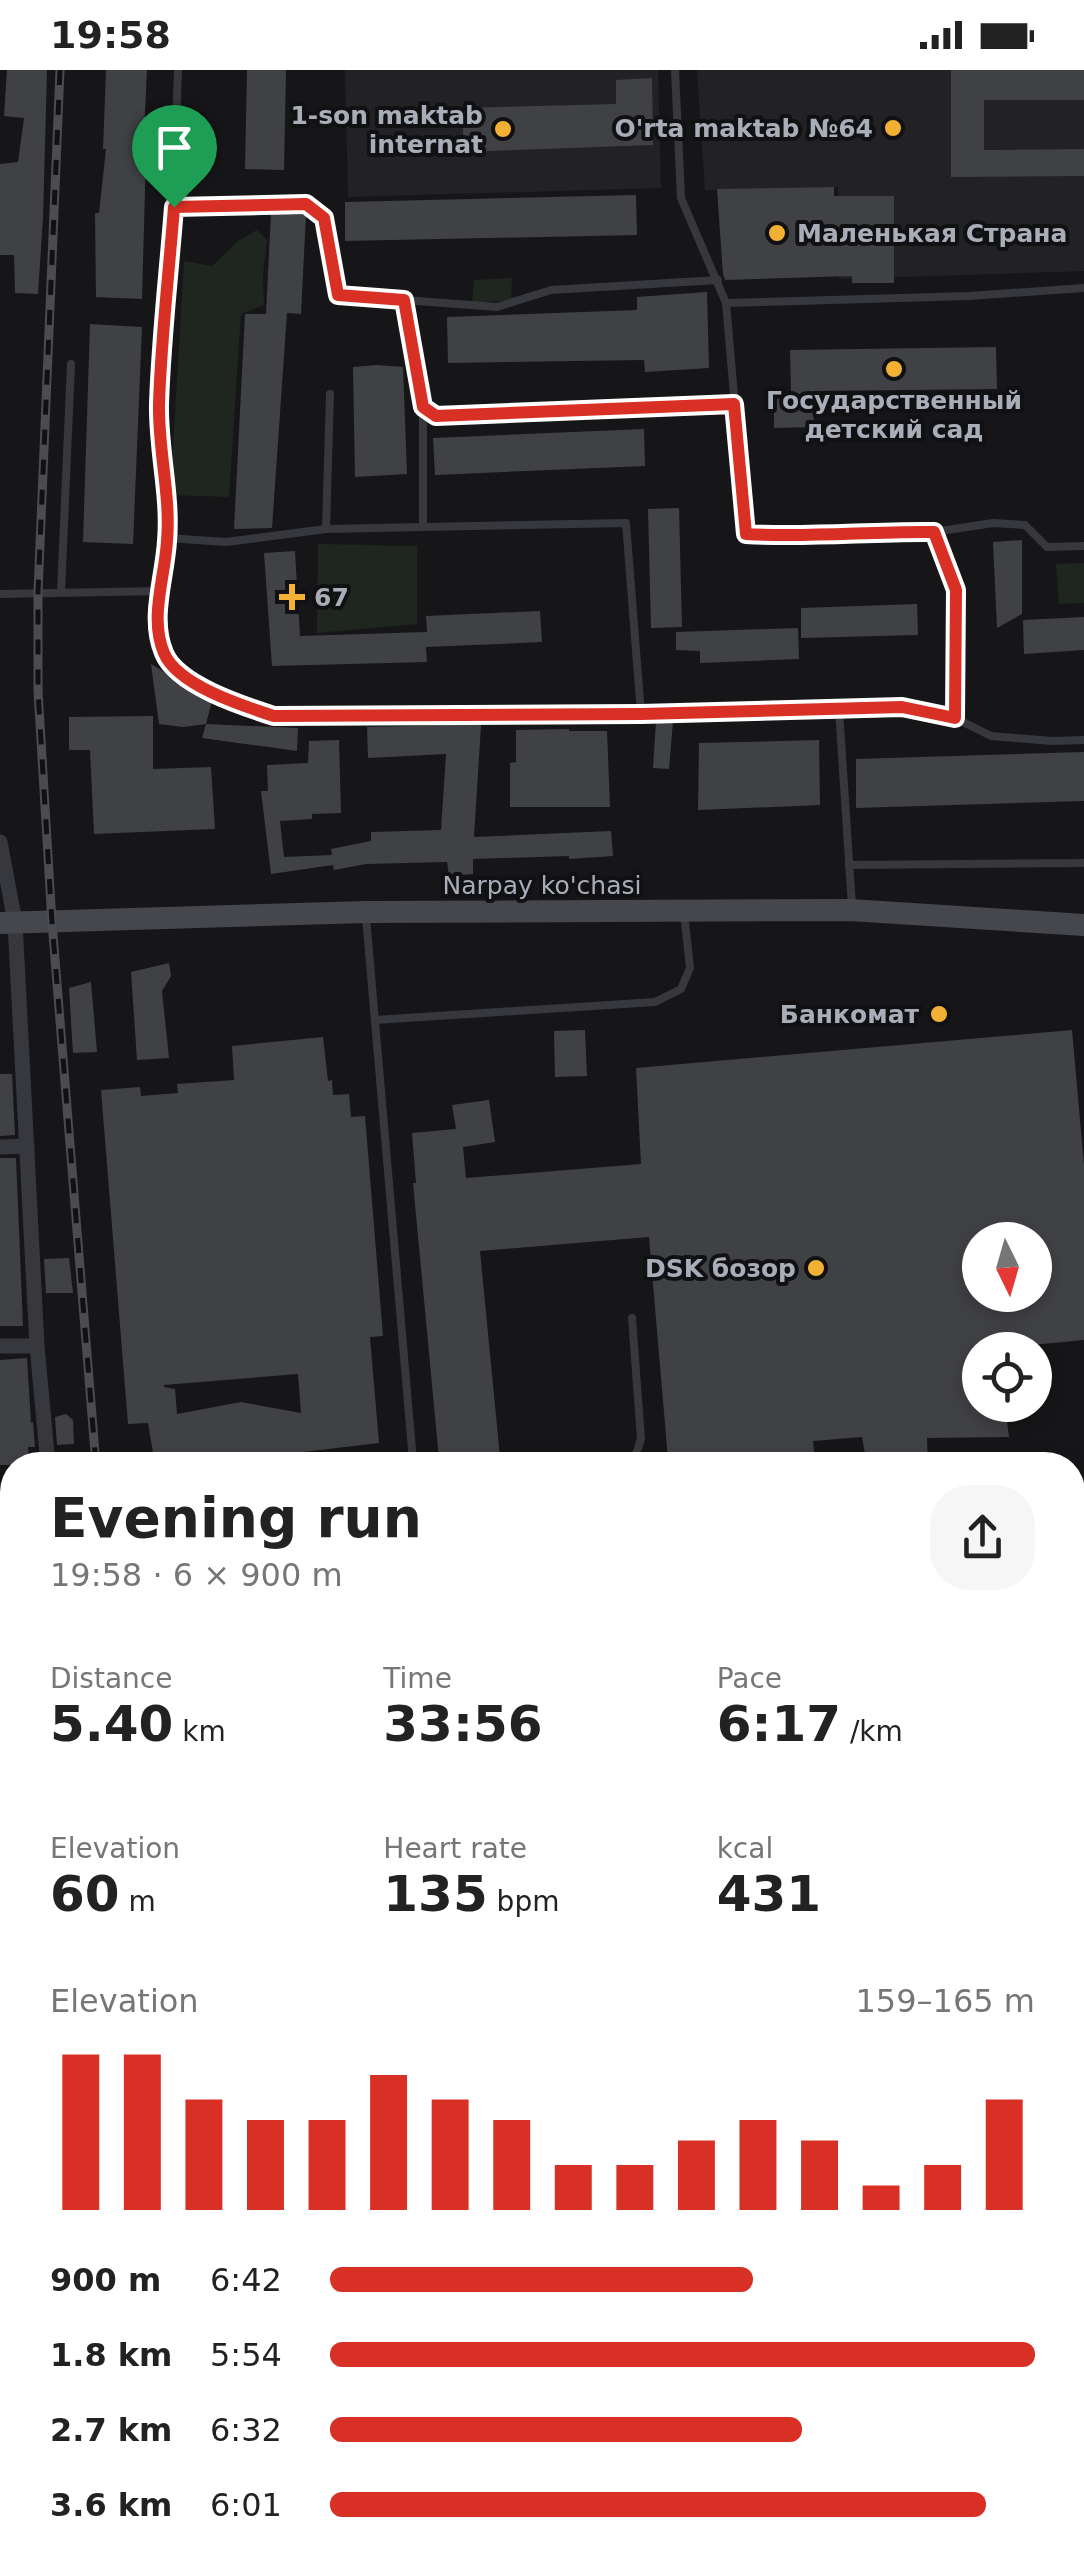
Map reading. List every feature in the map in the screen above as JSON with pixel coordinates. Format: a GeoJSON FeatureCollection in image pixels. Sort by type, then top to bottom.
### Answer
{"type":"FeatureCollection","features":[{"type":"Feature","properties":{"kind":"main road","name":"Narpay ko'chasi"},"geometry":{"type":"LineString","coordinates":[[8,923],[366,912],[853,910],[1084,925]]}},
{"type":"Feature","properties":{"kind":"street"},"geometry":{"type":"LineString","coordinates":[[0,842],[27,1146],[47,1452]]}},
{"type":"Feature","properties":{"kind":"street"},"geometry":{"type":"LineString","coordinates":[[0,1146],[27,1146]]}},
{"type":"Feature","properties":{"kind":"street"},"geometry":{"type":"LineString","coordinates":[[0,1346],[37,1346]]}},
{"type":"Feature","properties":{"kind":"lane"},"geometry":{"type":"LineString","coordinates":[[178,70],[174,207],[159,407],[168,538],[156,603],[164,654],[192,682],[229,701],[274,716],[641,714],[902,707],[955,718],[992,736],[1084,740]]}},
{"type":"Feature","properties":{"kind":"lane"},"geometry":{"type":"LineString","coordinates":[[675,70],[680,198],[726,303],[746,534],[792,537],[934,532],[993,523],[1025,525],[1047,547],[1084,546]]}},
{"type":"Feature","properties":{"kind":"lane"},"geometry":{"type":"LineString","coordinates":[[174,207],[306,204],[324,218],[338,295],[497,307],[551,290],[718,280]]}},
{"type":"Feature","properties":{"kind":"lane"},"geometry":{"type":"LineString","coordinates":[[726,303],[970,296],[1084,288]]}},
{"type":"Feature","properties":{"kind":"lane"},"geometry":{"type":"LineString","coordinates":[[404,300],[423,407],[423,527]]}},
{"type":"Feature","properties":{"kind":"lane"},"geometry":{"type":"LineString","coordinates":[[61,592],[71,364]]}},
{"type":"Feature","properties":{"kind":"lane"},"geometry":{"type":"LineString","coordinates":[[326,530],[330,394]]}},
{"type":"Feature","properties":{"kind":"lane"},"geometry":{"type":"LineString","coordinates":[[423,407],[436,416],[734,404]]}},
{"type":"Feature","properties":{"kind":"lane"},"geometry":{"type":"LineString","coordinates":[[168,538],[226,542],[326,530],[626,523],[641,714]]}},
{"type":"Feature","properties":{"kind":"lane"},"geometry":{"type":"LineString","coordinates":[[934,532],[956,590],[955,718]]}},
{"type":"Feature","properties":{"kind":"lane"},"geometry":{"type":"LineString","coordinates":[[0,594],[160,591]]}},
{"type":"Feature","properties":{"kind":"lane"},"geometry":{"type":"LineString","coordinates":[[839,710],[853,910]]}},
{"type":"Feature","properties":{"kind":"lane"},"geometry":{"type":"LineString","coordinates":[[849,864],[1084,863]]}},
{"type":"Feature","properties":{"kind":"lane"},"geometry":{"type":"LineString","coordinates":[[366,912],[412,1452]]}},
{"type":"Feature","properties":{"kind":"lane"},"geometry":{"type":"LineString","coordinates":[[375,1020],[655,1002],[682,989],[690,968],[684,913]]}},
{"type":"Feature","properties":{"kind":"lane"},"geometry":{"type":"LineString","coordinates":[[632,1318],[641,1439],[637,1452]]}},
{"type":"Feature","properties":{"kind":"shaded area","name":"1-son maktab internat"},"geometry":{"type":"Polygon","coordinates":[[[345,70],[658,70],[661,188],[348,197],[345,70]]]}},
{"type":"Feature","properties":{"kind":"shaded area","name":"O'rta maktab №64"},"geometry":{"type":"Polygon","coordinates":[[[697,70],[1084,70],[1084,271],[839,279],[838,187],[705,190],[697,70]]]}},
{"type":"Feature","properties":{"kind":"shaded area"},"geometry":{"type":"Polygon","coordinates":[[[257,230],[267,240],[264,305],[241,314],[229,497],[170,495],[184,261],[212,266],[238,241],[257,230]]]}},
{"type":"Feature","properties":{"kind":"shaded area"},"geometry":{"type":"Polygon","coordinates":[[[512,278],[511,301],[472,302],[474,280],[512,278]]]}},
{"type":"Feature","properties":{"kind":"shaded area"},"geometry":{"type":"Polygon","coordinates":[[[318,544],[417,546],[417,624],[317,633],[318,544]]]}},
{"type":"Feature","properties":{"kind":"shaded area"},"geometry":{"type":"Polygon","coordinates":[[[1084,563],[1084,603],[1059,604],[1056,564],[1084,563]]]}},
{"type":"Feature","properties":{"kind":"building"},"geometry":{"type":"Polygon","coordinates":[[[7,70],[47,70],[38,294],[15,293],[14,255],[0,255],[0,164],[18,162],[24,118],[4,116],[7,70]]]}},
{"type":"Feature","properties":{"kind":"building"},"geometry":{"type":"Polygon","coordinates":[[[106,70],[147,70],[142,299],[96,297],[95,213],[99,213],[106,149],[106,70]]]}},
{"type":"Feature","properties":{"kind":"building"},"geometry":{"type":"Polygon","coordinates":[[[247,70],[286,70],[284,170],[245,169],[247,70]]]}},
{"type":"Feature","properties":{"kind":"building"},"geometry":{"type":"Polygon","coordinates":[[[951,70],[1084,70],[1084,100],[984,100],[984,150],[1084,149],[1084,176],[951,177],[951,70]]]}},
{"type":"Feature","properties":{"kind":"building"},"geometry":{"type":"Polygon","coordinates":[[[652,78],[653,145],[464,152],[462,108],[616,104],[616,80],[652,78]]]}},
{"type":"Feature","properties":{"kind":"building","name":"Маленькая Страна"},"geometry":{"type":"Polygon","coordinates":[[[834,187],[834,196],[894,196],[894,283],[852,283],[852,276],[725,280],[717,189],[834,187]]]}},
{"type":"Feature","properties":{"kind":"building"},"geometry":{"type":"Polygon","coordinates":[[[636,195],[637,235],[345,241],[345,202],[636,195]]]}},
{"type":"Feature","properties":{"kind":"building"},"geometry":{"type":"Polygon","coordinates":[[[271,213],[306,215],[301,314],[287,313],[272,528],[234,529],[245,314],[266,314],[271,213]]]}},
{"type":"Feature","properties":{"kind":"building"},"geometry":{"type":"Polygon","coordinates":[[[707,292],[709,368],[645,372],[644,360],[448,363],[447,317],[637,310],[637,297],[707,292]]]}},
{"type":"Feature","properties":{"kind":"building"},"geometry":{"type":"Polygon","coordinates":[[[90,324],[142,327],[133,544],[83,542],[90,324]]]}},
{"type":"Feature","properties":{"kind":"building","name":"Государственный детский сад"},"geometry":{"type":"Polygon","coordinates":[[[996,347],[997,389],[813,391],[814,427],[774,428],[774,392],[791,392],[790,350],[996,347]]]}},
{"type":"Feature","properties":{"kind":"building"},"geometry":{"type":"Polygon","coordinates":[[[353,367],[403,367],[407,474],[355,477],[353,367]]]}},
{"type":"Feature","properties":{"kind":"building"},"geometry":{"type":"Polygon","coordinates":[[[644,429],[645,466],[435,475],[433,438],[644,429]]]}},
{"type":"Feature","properties":{"kind":"building"},"geometry":{"type":"Polygon","coordinates":[[[679,508],[682,627],[651,628],[648,509],[679,508]]]}},
{"type":"Feature","properties":{"kind":"building"},"geometry":{"type":"Polygon","coordinates":[[[1022,540],[1022,614],[997,628],[993,542],[1022,540]]]}},
{"type":"Feature","properties":{"kind":"building"},"geometry":{"type":"Polygon","coordinates":[[[295,551],[300,636],[427,632],[426,616],[540,611],[542,642],[426,647],[427,662],[272,666],[264,553],[295,551]]]}},
{"type":"Feature","properties":{"kind":"building"},"geometry":{"type":"Polygon","coordinates":[[[917,604],[918,635],[801,638],[801,608],[917,604]]]}},
{"type":"Feature","properties":{"kind":"building"},"geometry":{"type":"Polygon","coordinates":[[[1084,617],[1084,650],[1024,654],[1023,620],[1084,617]]]}},
{"type":"Feature","properties":{"kind":"building"},"geometry":{"type":"Polygon","coordinates":[[[798,628],[799,659],[700,663],[700,651],[676,650],[676,632],[798,628]]]}},
{"type":"Feature","properties":{"kind":"building"},"geometry":{"type":"Polygon","coordinates":[[[151,664],[212,701],[206,724],[159,724],[151,664]]]}},
{"type":"Feature","properties":{"kind":"building"},"geometry":{"type":"Polygon","coordinates":[[[153,716],[153,769],[211,767],[215,829],[94,834],[90,750],[69,750],[69,717],[153,716]]]}},
{"type":"Feature","properties":{"kind":"building"},"geometry":{"type":"Polygon","coordinates":[[[656,721],[673,721],[669,769],[653,768],[656,721]]]}},
{"type":"Feature","properties":{"kind":"building"},"geometry":{"type":"Polygon","coordinates":[[[206,724],[298,728],[297,751],[202,738],[206,724]]]}},
{"type":"Feature","properties":{"kind":"building"},"geometry":{"type":"Polygon","coordinates":[[[481,725],[474,837],[611,831],[613,856],[473,859],[473,874],[449,876],[447,862],[366,864],[334,870],[333,865],[271,874],[261,791],[268,791],[267,765],[308,763],[309,741],[339,740],[341,813],[280,821],[284,857],[332,855],[331,849],[371,841],[371,832],[441,830],[446,754],[368,758],[367,727],[481,725]]]}},
{"type":"Feature","properties":{"kind":"building"},"geometry":{"type":"Polygon","coordinates":[[[516,730],[607,731],[610,807],[510,807],[510,763],[516,762],[516,730]]]}},
{"type":"Feature","properties":{"kind":"building"},"geometry":{"type":"Polygon","coordinates":[[[819,740],[820,805],[698,810],[699,743],[819,740]]]}},
{"type":"Feature","properties":{"kind":"building"},"geometry":{"type":"Polygon","coordinates":[[[1084,752],[1084,801],[856,808],[856,759],[1084,752]]]}},
{"type":"Feature","properties":{"kind":"building"},"geometry":{"type":"Polygon","coordinates":[[[169,963],[171,976],[162,991],[169,1058],[137,1060],[131,972],[169,963]]]}},
{"type":"Feature","properties":{"kind":"building"},"geometry":{"type":"Polygon","coordinates":[[[91,982],[97,1052],[73,1053],[69,988],[91,982]]]}},
{"type":"Feature","properties":{"kind":"building"},"geometry":{"type":"Polygon","coordinates":[[[585,1030],[587,1076],[555,1077],[554,1031],[585,1030]]]}},
{"type":"Feature","properties":{"kind":"building","name":"DSK бозор"},"geometry":{"type":"Polygon","coordinates":[[[1072,1030],[1084,1165],[1084,1340],[1052,1343],[1052,1332],[962,1332],[962,1422],[1007,1422],[1009,1437],[927,1438],[928,1452],[865,1452],[862,1437],[813,1441],[814,1452],[667,1452],[649,1237],[480,1251],[500,1452],[438,1452],[413,1183],[412,1133],[456,1129],[452,1105],[489,1100],[495,1142],[463,1147],[466,1178],[641,1164],[636,1068],[1072,1030]]]}},
{"type":"Feature","properties":{"kind":"building"},"geometry":{"type":"Polygon","coordinates":[[[323,1037],[333,1095],[349,1094],[351,1117],[365,1116],[383,1336],[370,1337],[379,1443],[303,1452],[153,1452],[148,1423],[128,1424],[101,1090],[140,1087],[141,1096],[178,1093],[177,1084],[234,1080],[232,1046],[323,1037]],[[298,1374],[164,1385],[175,1389],[177,1414],[241,1402],[301,1413],[298,1374]]]}},
{"type":"Feature","properties":{"kind":"building"},"geometry":{"type":"Polygon","coordinates":[[[0,1074],[12,1074],[15,1135],[0,1136],[0,1074]]]}},
{"type":"Feature","properties":{"kind":"building"},"geometry":{"type":"Polygon","coordinates":[[[0,1158],[16,1158],[23,1326],[0,1326],[0,1158]]]}},
{"type":"Feature","properties":{"kind":"building"},"geometry":{"type":"Polygon","coordinates":[[[69,1258],[73,1293],[46,1293],[44,1259],[69,1258]]]}},
{"type":"Feature","properties":{"kind":"building"},"geometry":{"type":"Polygon","coordinates":[[[27,1358],[35,1447],[28,1447],[29,1452],[0,1452],[0,1360],[27,1358]]]}},
{"type":"Feature","properties":{"kind":"building"},"geometry":{"type":"Polygon","coordinates":[[[66,1414],[73,1420],[74,1444],[57,1445],[55,1417],[66,1414]]]}},
{"type":"Feature","properties":{"kind":"railway"},"geometry":{"type":"LineString","coordinates":[[60,70],[38,592],[38,691],[52,922],[95,1452]]}},
{"type":"Feature","properties":{"kind":"place","name":"O'rta maktab №64"},"geometry":{"type":"Point","coordinates":[893,128]}},
{"type":"Feature","properties":{"kind":"place","name":"1-son maktab internat"},"geometry":{"type":"Point","coordinates":[503,129]}},
{"type":"Feature","properties":{"kind":"place","name":"Маленькая Страна"},"geometry":{"type":"Point","coordinates":[777,233]}},
{"type":"Feature","properties":{"kind":"place","name":"Государственный детский сад"},"geometry":{"type":"Point","coordinates":[894,369]}},
{"type":"Feature","properties":{"kind":"place","name":"67"},"geometry":{"type":"Point","coordinates":[292,597]}},
{"type":"Feature","properties":{"kind":"place","name":"Банкомат"},"geometry":{"type":"Point","coordinates":[939,1014]}},
{"type":"Feature","properties":{"kind":"place","name":"DSK бозор"},"geometry":{"type":"Point","coordinates":[816,1268]}},
{"type":"Feature","properties":{"kind":"route"},"geometry":{"type":"LineString","coordinates":[[306,204],[324,218],[338,295],[404,300],[423,407],[436,416],[734,404],[746,534],[792,537],[934,532],[956,590],[955,718],[902,707],[641,714],[274,716],[229,701],[192,682],[164,654],[156,603],[168,538],[159,407],[174,207],[306,204]]}}]}
